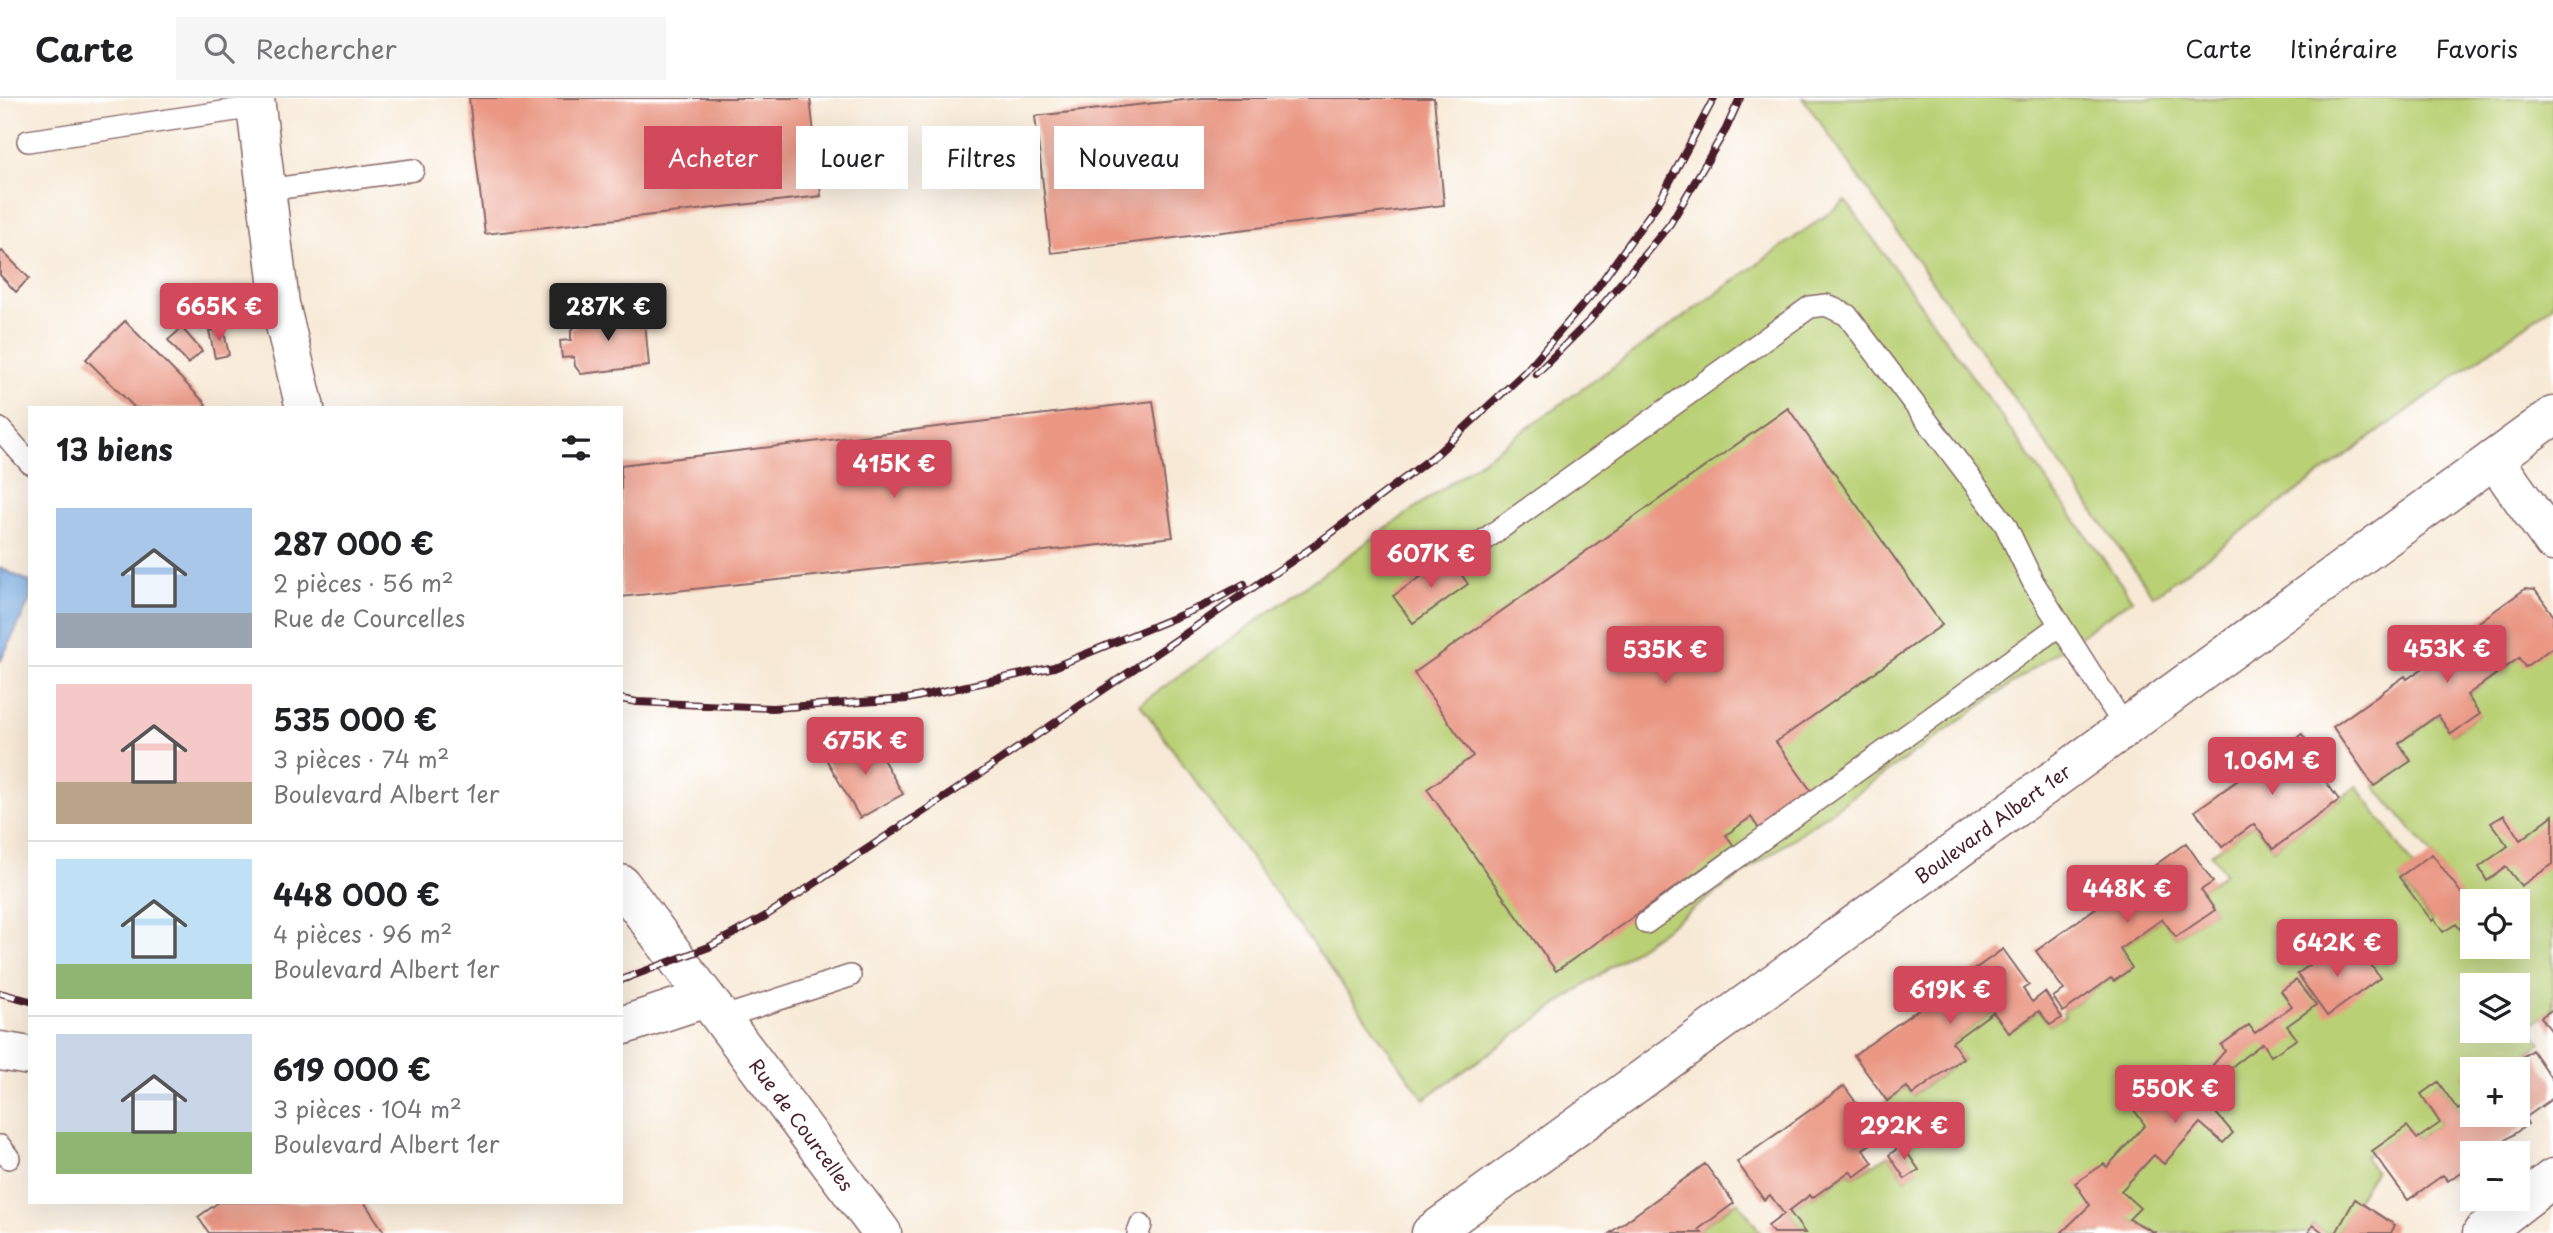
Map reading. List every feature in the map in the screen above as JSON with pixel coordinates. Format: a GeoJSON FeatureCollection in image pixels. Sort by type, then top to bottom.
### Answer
{"type":"FeatureCollection","features":[{"type":"Feature","properties":{"kind":"main road"},"geometry":{"type":"LineString","coordinates":[[255,102],[280,304],[305,406]]}},
{"type":"Feature","properties":{"kind":"main road","name":"Boulevard Albert 1er"},"geometry":{"type":"LineString","coordinates":[[1431,1233],[2553,416]]}},
{"type":"Feature","properties":{"kind":"main road"},"geometry":{"type":"LineString","coordinates":[[2494,459],[2553,542]]}},
{"type":"Feature","properties":{"kind":"main road","name":"Rue de Courcelles"},"geometry":{"type":"LineString","coordinates":[[623,887],[882,1233]]}},
{"type":"Feature","properties":{"kind":"main road"},"geometry":{"type":"LineString","coordinates":[[623,1027],[713,1008]]}},
{"type":"Feature","properties":{"kind":"main road"},"geometry":{"type":"LineString","coordinates":[[0,1051],[28,1056]]}},
{"type":"Feature","properties":{"kind":"main road"},"geometry":{"type":"LineString","coordinates":[[2482,1233],[2553,1178]]}},
{"type":"Feature","properties":{"kind":"lane"},"geometry":{"type":"LineString","coordinates":[[28,141],[255,102]]}},
{"type":"Feature","properties":{"kind":"lane"},"geometry":{"type":"LineString","coordinates":[[266,190],[414,170]]}},
{"type":"Feature","properties":{"kind":"lane"},"geometry":{"type":"LineString","coordinates":[[1480,543],[1810,307],[1826,304],[1847,315],[2005,524],[2033,582],[2126,727]]}},
{"type":"Feature","properties":{"kind":"lane"},"geometry":{"type":"LineString","coordinates":[[0,429],[28,461]]}},
{"type":"Feature","properties":{"kind":"lane"},"geometry":{"type":"LineString","coordinates":[[1646,923],[2060,625]]}},
{"type":"Feature","properties":{"kind":"lane"},"geometry":{"type":"LineString","coordinates":[[713,1008],[850,976]]}},
{"type":"Feature","properties":{"kind":"green space"},"geometry":{"type":"Polygon","coordinates":[[[1803,98],[2553,98],[2553,305],[2153,596],[1803,98]]]}},
{"type":"Feature","properties":{"kind":"green space"},"geometry":{"type":"Polygon","coordinates":[[[1846,201],[2132,599],[1424,1099],[1140,704],[1846,201]]]}},
{"type":"Feature","properties":{"kind":"green space"},"geometry":{"type":"Polygon","coordinates":[[[2553,647],[2553,1009],[2530,1026],[2530,973],[2460,973],[2460,1043],[2530,1043],[2530,1028],[2541,1043],[2522,1057],[2460,1057],[2460,1109],[2458,1110],[2438,1082],[2422,1095],[2440,1123],[2417,1139],[2407,1127],[2364,1157],[2375,1171],[2336,1233],[2324,1233],[2313,1225],[2308,1233],[2156,1233],[2107,1208],[2100,1233],[1805,1233],[1789,1211],[1810,1195],[1813,1198],[1849,1172],[1854,1177],[1889,1155],[1905,1179],[1918,1170],[1876,1109],[1907,1087],[1913,1095],[1963,1059],[1952,1042],[1993,1012],[2009,1033],[2039,1011],[2050,1025],[2065,1016],[2063,1012],[2111,978],[2114,981],[2132,968],[2120,949],[2162,919],[2176,937],[2214,910],[2201,890],[2225,873],[2211,854],[2254,824],[2273,849],[2357,786],[2414,867],[2400,878],[2431,921],[2460,900],[2460,959],[2530,959],[2530,889],[2460,889],[2460,896],[2432,854],[2374,786],[2411,761],[2399,743],[2438,715],[2452,734],[2479,714],[2467,695],[2519,658],[2553,647]]]}},
{"type":"Feature","properties":{"kind":"green space"},"geometry":{"type":"Polygon","coordinates":[[[1738,1201],[1761,1233],[1702,1233],[1699,1229],[1738,1201]]]}},
{"type":"Feature","properties":{"kind":"water"},"geometry":{"type":"Polygon","coordinates":[[[0,568],[28,581],[28,604],[0,662],[0,568]]]}},
{"type":"Feature","properties":{"kind":"building"},"geometry":{"type":"Polygon","coordinates":[[[469,98],[810,98],[813,126],[796,126],[796,189],[820,189],[821,196],[485,234],[469,98]]]}},
{"type":"Feature","properties":{"kind":"building"},"geometry":{"type":"Polygon","coordinates":[[[1202,98],[1434,98],[1444,205],[1051,253],[1040,159],[1040,126],[1036,126],[1035,116],[1202,98]]]}},
{"type":"Feature","properties":{"kind":"building"},"geometry":{"type":"Polygon","coordinates":[[[2,251],[29,278],[16,292],[0,275],[2,251]]]}},
{"type":"Feature","properties":{"kind":"building"},"geometry":{"type":"Polygon","coordinates":[[[644,311],[649,366],[581,374],[575,366],[574,357],[562,358],[560,341],[571,340],[571,330],[585,317],[644,311]]]}},
{"type":"Feature","properties":{"kind":"building"},"geometry":{"type":"Polygon","coordinates":[[[125,321],[206,404],[133,406],[86,359],[125,321]]]}},
{"type":"Feature","properties":{"kind":"building"},"geometry":{"type":"Polygon","coordinates":[[[223,327],[229,355],[215,358],[209,331],[223,327]]]}},
{"type":"Feature","properties":{"kind":"building"},"geometry":{"type":"Polygon","coordinates":[[[182,328],[202,351],[188,364],[168,340],[182,328]]]}},
{"type":"Feature","properties":{"kind":"building"},"geometry":{"type":"Polygon","coordinates":[[[1153,401],[1173,537],[623,597],[623,465],[1153,401]]]}},
{"type":"Feature","properties":{"kind":"building"},"geometry":{"type":"Polygon","coordinates":[[[1788,408],[1942,625],[1776,742],[1812,792],[1759,829],[1751,817],[1726,835],[1734,846],[1556,971],[1427,789],[1473,756],[1414,673],[1788,408]]]}},
{"type":"Feature","properties":{"kind":"building"},"geometry":{"type":"Polygon","coordinates":[[[1449,557],[1468,584],[1413,623],[1393,596],[1449,557]]]}},
{"type":"Feature","properties":{"kind":"building"},"geometry":{"type":"Polygon","coordinates":[[[2525,589],[2535,590],[2553,615],[2553,647],[2525,667],[2519,658],[2467,695],[2480,714],[2451,734],[2438,715],[2399,743],[2411,761],[2374,786],[2333,727],[2405,676],[2407,679],[2432,662],[2457,644],[2454,640],[2525,589]]]}},
{"type":"Feature","properties":{"kind":"building"},"geometry":{"type":"Polygon","coordinates":[[[2302,734],[2328,771],[2322,776],[2339,800],[2273,849],[2254,824],[2222,847],[2195,811],[2302,734]]]}},
{"type":"Feature","properties":{"kind":"building"},"geometry":{"type":"Polygon","coordinates":[[[869,735],[903,794],[860,818],[826,759],[869,735]]]}},
{"type":"Feature","properties":{"kind":"building"},"geometry":{"type":"Polygon","coordinates":[[[2504,815],[2520,840],[2553,815],[2553,864],[2521,886],[2506,867],[2487,881],[2479,867],[2508,846],[2491,823],[2504,815]]]}},
{"type":"Feature","properties":{"kind":"building"},"geometry":{"type":"Polygon","coordinates":[[[2186,843],[2213,882],[2201,890],[2215,910],[2176,937],[2162,919],[2120,949],[2132,968],[2114,981],[2111,978],[2063,1012],[2053,997],[2064,990],[2036,951],[2186,843]]]}},
{"type":"Feature","properties":{"kind":"building"},"geometry":{"type":"Polygon","coordinates":[[[2432,854],[2460,892],[2460,929],[2456,924],[2443,932],[2399,877],[2432,854]]]}},
{"type":"Feature","properties":{"kind":"building"},"geometry":{"type":"Polygon","coordinates":[[[2338,945],[2351,962],[2363,953],[2380,978],[2327,1016],[2297,974],[2338,945]]]}},
{"type":"Feature","properties":{"kind":"building"},"geometry":{"type":"Polygon","coordinates":[[[2003,949],[2029,985],[2023,989],[2032,1002],[2045,992],[2062,1018],[2050,1025],[2039,1011],[2009,1033],[1993,1012],[1952,1042],[1963,1058],[1912,1095],[1907,1087],[1887,1101],[1854,1055],[2003,949]]]}},
{"type":"Feature","properties":{"kind":"building"},"geometry":{"type":"Polygon","coordinates":[[[2296,980],[2316,1005],[2287,1026],[2297,1039],[2271,1056],[2263,1043],[2235,1064],[2204,1099],[2233,1133],[2223,1143],[2200,1123],[2164,1164],[2154,1155],[2121,1191],[2140,1208],[2129,1219],[2156,1233],[2061,1233],[2090,1205],[2075,1183],[2104,1164],[2107,1167],[2145,1125],[2134,1110],[2183,1076],[2193,1088],[2225,1051],[2221,1045],[2249,1025],[2255,1033],[2292,1006],[2281,991],[2296,980]]]}},
{"type":"Feature","properties":{"kind":"building"},"geometry":{"type":"Polygon","coordinates":[[[2553,1009],[2553,1033],[2541,1017],[2553,1009]]]}},
{"type":"Feature","properties":{"kind":"building"},"geometry":{"type":"Polygon","coordinates":[[[2532,1050],[2553,1081],[2553,1098],[2530,1114],[2530,1057],[2522,1057],[2532,1050]]]}},
{"type":"Feature","properties":{"kind":"building"},"geometry":{"type":"Polygon","coordinates":[[[2438,1082],[2458,1110],[2460,1109],[2460,1127],[2524,1127],[2504,1141],[2460,1141],[2460,1172],[2448,1181],[2443,1175],[2408,1200],[2372,1151],[2407,1126],[2417,1139],[2440,1123],[2421,1094],[2438,1082]]]}},
{"type":"Feature","properties":{"kind":"building"},"geometry":{"type":"Polygon","coordinates":[[[1844,1086],[1871,1123],[1868,1126],[1877,1140],[1863,1149],[1873,1163],[1854,1177],[1850,1171],[1789,1211],[1805,1233],[1773,1233],[1768,1226],[1784,1214],[1770,1195],[1764,1200],[1737,1162],[1844,1086]]]}},
{"type":"Feature","properties":{"kind":"building"},"geometry":{"type":"Polygon","coordinates":[[[1902,1145],[1919,1170],[1905,1179],[1889,1155],[1902,1145]]]}},
{"type":"Feature","properties":{"kind":"building"},"geometry":{"type":"Polygon","coordinates":[[[1705,1164],[1734,1203],[1699,1229],[1702,1233],[1610,1233],[1705,1164]]]}},
{"type":"Feature","properties":{"kind":"building"},"geometry":{"type":"Polygon","coordinates":[[[2355,1199],[2395,1225],[2391,1233],[2336,1233],[2355,1199]]]}},
{"type":"Feature","properties":{"kind":"building"},"geometry":{"type":"Polygon","coordinates":[[[216,1204],[365,1204],[385,1233],[209,1233],[198,1217],[216,1204]]]}},
{"type":"Feature","properties":{"kind":"building"},"geometry":{"type":"Polygon","coordinates":[[[2313,1225],[2324,1233],[2308,1233],[2313,1225]]]}},
{"type":"Feature","properties":{"kind":"railway"},"geometry":{"type":"LineString","coordinates":[[623,979],[709,947],[764,917],[968,782],[1314,546],[1438,453],[1525,372],[1594,292],[1660,200],[1714,98]]}},
{"type":"Feature","properties":{"kind":"railway"},"geometry":{"type":"LineString","coordinates":[[1536,374],[1590,320],[1670,224],[1726,129],[1740,98]]}},
{"type":"Feature","properties":{"kind":"railway"},"geometry":{"type":"LineString","coordinates":[[623,699],[772,708],[907,699],[1054,667],[1203,606],[1244,584]]}},
{"type":"Feature","properties":{"kind":"railway"},"geometry":{"type":"LineString","coordinates":[[0,993],[28,1000]]}}]}
